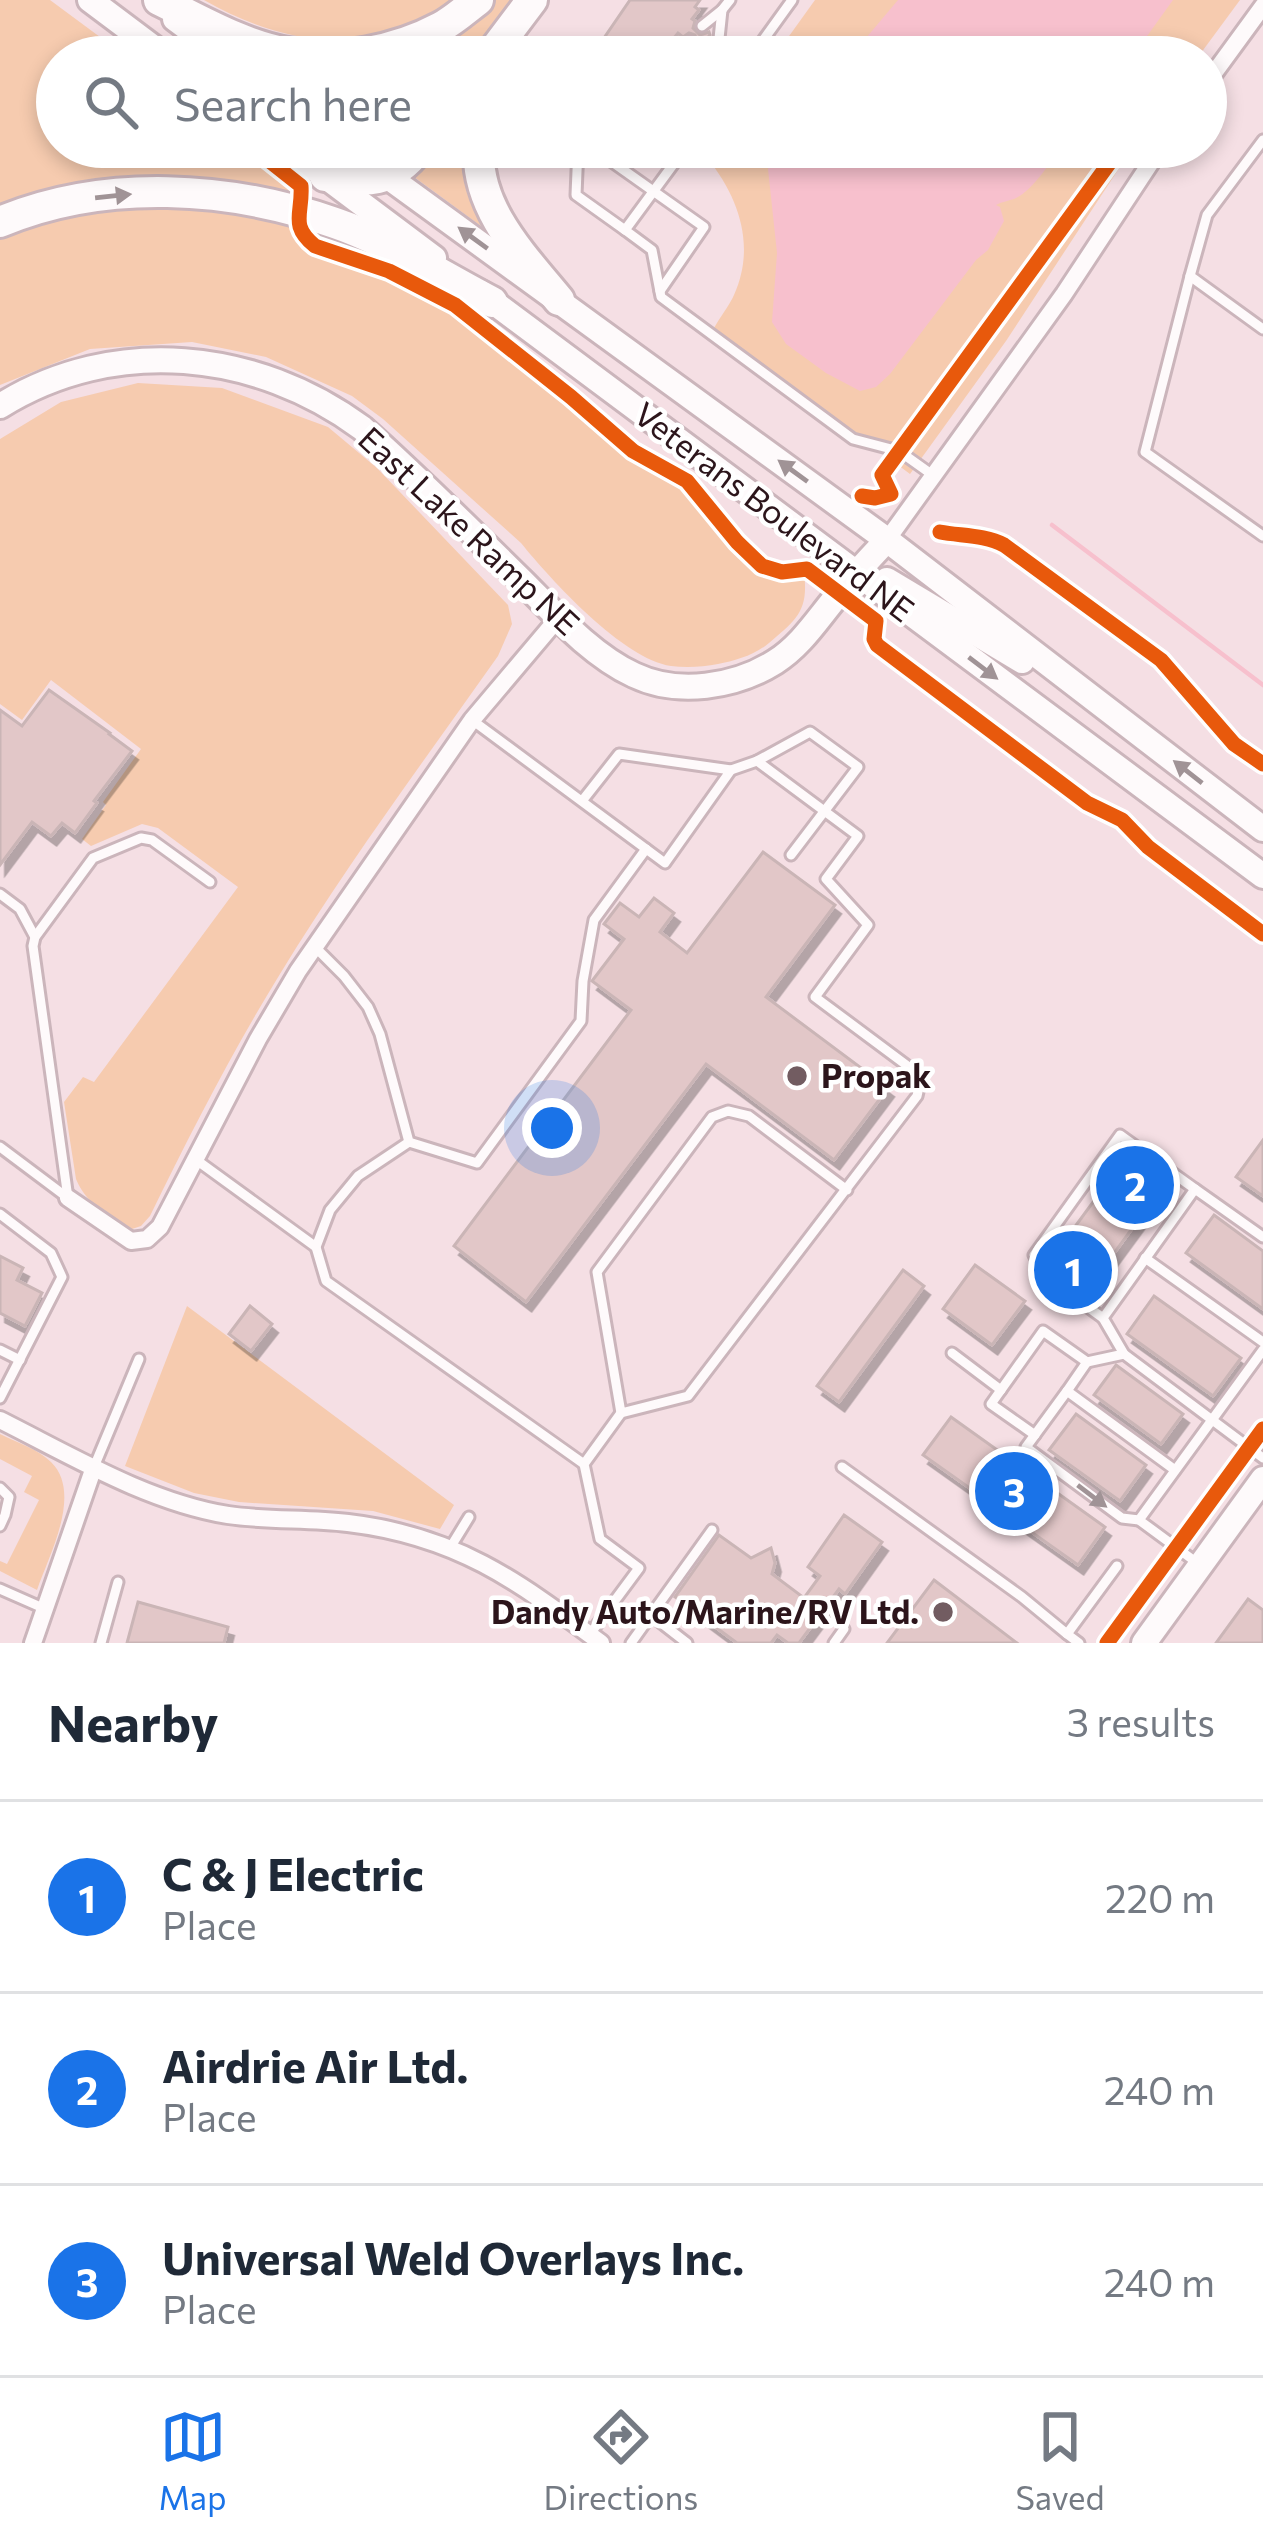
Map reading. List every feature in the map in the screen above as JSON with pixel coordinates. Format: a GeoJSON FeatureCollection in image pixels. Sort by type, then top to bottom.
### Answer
{"type":"FeatureCollection","features":[{"type":"Feature","properties":{"kind":"highway"},"geometry":{"type":"LineString","coordinates":[[155,0],[235,36]]}},
{"type":"Feature","properties":{"kind":"highway"},"geometry":{"type":"LineString","coordinates":[[421,36],[442,27],[478,0]]}},
{"type":"Feature","properties":{"kind":"highway"},"geometry":{"type":"LineString","coordinates":[[505,36],[531,2]]}},
{"type":"Feature","properties":{"kind":"highway"},"geometry":{"type":"LineString","coordinates":[[513,36],[531,2]]}},
{"type":"Feature","properties":{"kind":"highway"},"geometry":{"type":"LineString","coordinates":[[325,176],[374,181],[398,168]]}},
{"type":"Feature","properties":{"kind":"highway"},"geometry":{"type":"LineString","coordinates":[[480,168],[487,198],[508,239],[559,300]]}},
{"type":"Feature","properties":{"kind":"highway"},"geometry":{"type":"LineString","coordinates":[[0,222],[81,199],[154,191],[222,195],[337,224],[493,302]]}},
{"type":"Feature","properties":{"kind":"main road"},"geometry":{"type":"LineString","coordinates":[[90,0],[138,36]]}},
{"type":"Feature","properties":{"kind":"main road"},"geometry":{"type":"LineString","coordinates":[[155,0],[200,36]]}},
{"type":"Feature","properties":{"kind":"main road","name":"Veterans Boulevard NE"},"geometry":{"type":"LineString","coordinates":[[314,168],[1263,877]]}},
{"type":"Feature","properties":{"kind":"main road","name":"Veterans Boulevard NE"},"geometry":{"type":"LineString","coordinates":[[376,168],[887,540],[1263,829]]}},
{"type":"Feature","properties":{"kind":"main road","name":"East Lake Ramp NE"},"geometry":{"type":"LineString","coordinates":[[0,406],[52,381],[107,365],[184,360],[256,373],[334,407],[362,428],[559,617],[614,663],[664,685],[700,687],[752,675],[777,661],[887,540]]}},
{"type":"Feature","properties":{"kind":"main road"},"geometry":{"type":"LineString","coordinates":[[856,572],[900,587],[1114,714]]}},
{"type":"Feature","properties":{"kind":"main road"},"geometry":{"type":"LineString","coordinates":[[1144,1643],[1263,1479]]}},
{"type":"Feature","properties":{"kind":"street"},"geometry":{"type":"LineString","coordinates":[[1227,56],[1263,6]]}},
{"type":"Feature","properties":{"kind":"street"},"geometry":{"type":"LineString","coordinates":[[887,540],[1064,294],[1147,168]]}},
{"type":"Feature","properties":{"kind":"street"},"geometry":{"type":"LineString","coordinates":[[68,1198],[131,1241],[148,1240],[160,1227],[258,1039],[315,946],[472,720],[559,617]]}},
{"type":"Feature","properties":{"kind":"street"},"geometry":{"type":"LineString","coordinates":[[0,1420],[178,1502],[228,1515],[346,1522],[450,1548],[505,1574],[596,1639]]}},
{"type":"Feature","properties":{"kind":"street"},"geometry":{"type":"LineString","coordinates":[[33,1643],[94,1467]]}},
{"type":"Feature","properties":{"kind":"lane"},"geometry":{"type":"LineString","coordinates":[[702,26],[730,0]]}},
{"type":"Feature","properties":{"kind":"lane"},"geometry":{"type":"LineString","coordinates":[[766,36],[792,0]]}},
{"type":"Feature","properties":{"kind":"lane"},"geometry":{"type":"LineString","coordinates":[[719,36],[722,10]]}},
{"type":"Feature","properties":{"kind":"lane"},"geometry":{"type":"LineString","coordinates":[[1263,140],[1207,215],[1145,452],[1263,536]]}},
{"type":"Feature","properties":{"kind":"lane"},"geometry":{"type":"LineString","coordinates":[[577,168],[576,195],[676,268]]}},
{"type":"Feature","properties":{"kind":"lane"},"geometry":{"type":"LineString","coordinates":[[621,168],[704,227],[660,292]]}},
{"type":"Feature","properties":{"kind":"lane"},"geometry":{"type":"LineString","coordinates":[[625,230],[670,168]]}},
{"type":"Feature","properties":{"kind":"lane"},"geometry":{"type":"LineString","coordinates":[[652,250],[661,297],[853,439],[899,451],[934,476]]}},
{"type":"Feature","properties":{"kind":"lane"},"geometry":{"type":"LineString","coordinates":[[1190,276],[1263,329]]}},
{"type":"Feature","properties":{"kind":"lane"},"geometry":{"type":"LineString","coordinates":[[472,720],[665,863],[731,770]]}},
{"type":"Feature","properties":{"kind":"lane"},"geometry":{"type":"LineString","coordinates":[[582,801],[619,754],[731,770],[810,732],[859,767],[791,855]]}},
{"type":"Feature","properties":{"kind":"lane"},"geometry":{"type":"LineString","coordinates":[[584,1464],[621,1413],[688,1396],[847,1190],[916,1096],[920,1083],[913,1070],[814,998],[868,925],[826,879],[858,836],[757,760]]}},
{"type":"Feature","properties":{"kind":"lane"},"geometry":{"type":"LineString","coordinates":[[68,1198],[35,938],[94,858],[141,838],[152,840],[210,883]]}},
{"type":"Feature","properties":{"kind":"lane"},"geometry":{"type":"LineString","coordinates":[[409,1142],[477,1163],[581,1021],[594,920],[646,849]]}},
{"type":"Feature","properties":{"kind":"lane"},"geometry":{"type":"LineString","coordinates":[[0,894],[20,909],[35,938]]}},
{"type":"Feature","properties":{"kind":"lane"},"geometry":{"type":"LineString","coordinates":[[315,946],[368,1007],[380,1034],[409,1142]]}},
{"type":"Feature","properties":{"kind":"lane"},"geometry":{"type":"LineString","coordinates":[[621,1413],[597,1272],[712,1117],[728,1112],[749,1116],[847,1190]]}},
{"type":"Feature","properties":{"kind":"lane"},"geometry":{"type":"LineString","coordinates":[[1263,1238],[1120,1135],[1034,1255],[1045,1276],[1103,1318],[1124,1354],[1263,1458]]}},
{"type":"Feature","properties":{"kind":"lane"},"geometry":{"type":"LineString","coordinates":[[409,1142],[358,1176],[330,1210],[316,1247],[326,1281],[584,1464],[600,1539],[639,1568],[596,1639]]}},
{"type":"Feature","properties":{"kind":"lane"},"geometry":{"type":"LineString","coordinates":[[0,1148],[68,1198]]}},
{"type":"Feature","properties":{"kind":"lane"},"geometry":{"type":"LineString","coordinates":[[195,1159],[316,1247]]}},
{"type":"Feature","properties":{"kind":"lane"},"geometry":{"type":"LineString","coordinates":[[1103,1318],[1195,1189]]}},
{"type":"Feature","properties":{"kind":"lane"},"geometry":{"type":"LineString","coordinates":[[0,1214],[51,1253],[62,1277],[0,1398]]}},
{"type":"Feature","properties":{"kind":"lane"},"geometry":{"type":"LineString","coordinates":[[1139,1520],[1263,1346],[1145,1258]]}},
{"type":"Feature","properties":{"kind":"lane"},"geometry":{"type":"LineString","coordinates":[[1035,1435],[991,1404],[1042,1331],[1087,1362]]}},
{"type":"Feature","properties":{"kind":"lane"},"geometry":{"type":"LineString","coordinates":[[0,1350],[20,1360]]}},
{"type":"Feature","properties":{"kind":"lane"},"geometry":{"type":"LineString","coordinates":[[952,1353],[1001,1390]]}},
{"type":"Feature","properties":{"kind":"lane"},"geometry":{"type":"LineString","coordinates":[[1124,1354],[1087,1362],[1026,1447],[1122,1518],[1139,1520],[1200,1565]]}},
{"type":"Feature","properties":{"kind":"lane"},"geometry":{"type":"LineString","coordinates":[[94,1467],[140,1359]]}},
{"type":"Feature","properties":{"kind":"lane"},"geometry":{"type":"LineString","coordinates":[[1066,1391],[1175,1470]]}},
{"type":"Feature","properties":{"kind":"lane"},"geometry":{"type":"LineString","coordinates":[[842,1467],[1079,1643]]}},
{"type":"Feature","properties":{"kind":"lane"},"geometry":{"type":"LineString","coordinates":[[0,1488],[9,1497],[0,1526]]}},
{"type":"Feature","properties":{"kind":"lane"},"geometry":{"type":"LineString","coordinates":[[450,1548],[469,1517]]}},
{"type":"Feature","properties":{"kind":"lane"},"geometry":{"type":"LineString","coordinates":[[631,1643],[712,1531]]}},
{"type":"Feature","properties":{"kind":"lane"},"geometry":{"type":"LineString","coordinates":[[1067,1634],[1117,1566]]}},
{"type":"Feature","properties":{"kind":"lane"},"geometry":{"type":"LineString","coordinates":[[101,1643],[118,1582]]}},
{"type":"Feature","properties":{"kind":"lane"},"geometry":{"type":"LineString","coordinates":[[0,1589],[43,1608]]}},
{"type":"Feature","properties":{"kind":"lane"},"geometry":{"type":"LineString","coordinates":[[651,1616],[687,1643]]}},
{"type":"Feature","properties":{"kind":"lane"},"geometry":{"type":"LineString","coordinates":[[834,1643],[844,1629]]}},
{"type":"Feature","properties":{"kind":"shaded area"},"geometry":{"type":"Polygon","coordinates":[[[0,0],[50,0],[99,36],[36,36],[36,168],[274,168],[297,186],[296,198],[0,209],[0,0]]]}},
{"type":"Feature","properties":{"kind":"shaded area"},"geometry":{"type":"Polygon","coordinates":[[[204,0],[458,0],[428,19],[378,36],[299,36],[235,16],[204,0]]]}},
{"type":"Feature","properties":{"kind":"shaded area"},"geometry":{"type":"Polygon","coordinates":[[[490,0],[513,0],[486,36],[433,36],[490,0]]]}},
{"type":"Feature","properties":{"kind":"shaded area"},"geometry":{"type":"Polygon","coordinates":[[[815,0],[1240,0],[1213,36],[789,36],[815,0]]]}},
{"type":"Feature","properties":{"kind":"shaded area"},"geometry":{"type":"Polygon","coordinates":[[[898,0],[1173,0],[1147,36],[868,36],[898,0]]]}},
{"type":"Feature","properties":{"kind":"shaded area"},"geometry":{"type":"Polygon","coordinates":[[[415,168],[470,168],[485,229],[410,174],[415,168]]]}},
{"type":"Feature","properties":{"kind":"shaded area"},"geometry":{"type":"Polygon","coordinates":[[[714,168],[1119,168],[1006,341],[910,474],[714,328],[732,299],[744,259],[741,223],[714,168]]]}},
{"type":"Feature","properties":{"kind":"shaded area"},"geometry":{"type":"Polygon","coordinates":[[[1046,168],[1028,190],[996,205],[1004,221],[988,250],[890,374],[876,387],[860,391],[786,344],[772,322],[777,253],[768,169],[1046,168]]]}},
{"type":"Feature","properties":{"kind":"shaded area"},"geometry":{"type":"Polygon","coordinates":[[[175,205],[291,220],[301,238],[330,259],[379,272],[439,298],[628,452],[688,488],[746,557],[767,572],[804,573],[798,614],[763,647],[738,659],[689,667],[652,660],[589,616],[521,543],[383,419],[352,396],[266,357],[192,342],[90,349],[0,385],[0,234],[77,213],[175,205]]]}},
{"type":"Feature","properties":{"kind":"shaded area"},"geometry":{"type":"Polygon","coordinates":[[[138,383],[222,388],[328,427],[377,468],[508,605],[512,624],[498,656],[386,813],[262,1003],[150,1216],[132,1229],[99,1209],[80,1188],[64,1102],[83,1077],[94,1082],[238,887],[158,828],[142,824],[91,846],[82,839],[141,749],[51,680],[22,720],[0,704],[0,439],[61,402],[138,383]]]}},
{"type":"Feature","properties":{"kind":"shaded area"},"geometry":{"type":"Polygon","coordinates":[[[187,1306],[454,1505],[440,1529],[373,1511],[239,1502],[194,1493],[125,1466],[187,1306]]]}},
{"type":"Feature","properties":{"kind":"shaded area"},"geometry":{"type":"Polygon","coordinates":[[[0,1434],[51,1462],[64,1490],[60,1524],[37,1590],[0,1571],[0,1561],[7,1564],[39,1500],[24,1492],[32,1476],[0,1459],[0,1434]]]}},
{"type":"Feature","properties":{"kind":"building"},"geometry":{"type":"Polygon","coordinates":[[[630,0],[700,0],[693,28],[700,35],[710,35],[682,36],[678,33],[605,36],[630,0]]]}},
{"type":"Feature","properties":{"kind":"building"},"geometry":{"type":"Polygon","coordinates":[[[49,690],[132,751],[75,833],[62,823],[51,836],[32,822],[0,865],[0,710],[22,726],[49,690]]]}},
{"type":"Feature","properties":{"kind":"building","name":"Propak"},"geometry":{"type":"Polygon","coordinates":[[[763,852],[835,905],[766,997],[888,1088],[834,1160],[706,1064],[526,1302],[454,1246],[631,1010],[592,981],[624,939],[604,924],[620,903],[639,917],[654,898],[674,913],[660,932],[687,953],[763,852]]]}},
{"type":"Feature","properties":{"kind":"building"},"geometry":{"type":"Polygon","coordinates":[[[1263,1140],[1263,1196],[1236,1177],[1263,1140]]]}},
{"type":"Feature","properties":{"kind":"building"},"geometry":{"type":"Polygon","coordinates":[[[1129,1153],[1167,1181],[1087,1290],[1049,1262],[1129,1153]]]}},
{"type":"Feature","properties":{"kind":"building"},"geometry":{"type":"Polygon","coordinates":[[[1214,1215],[1263,1251],[1263,1309],[1186,1253],[1214,1215]]]}},
{"type":"Feature","properties":{"kind":"building"},"geometry":{"type":"Polygon","coordinates":[[[0,1256],[23,1268],[17,1280],[42,1293],[25,1326],[0,1313],[0,1256]]]}},
{"type":"Feature","properties":{"kind":"building"},"geometry":{"type":"Polygon","coordinates":[[[975,1265],[1025,1301],[992,1345],[943,1309],[975,1265]]]}},
{"type":"Feature","properties":{"kind":"building"},"geometry":{"type":"Polygon","coordinates":[[[903,1270],[924,1286],[839,1402],[817,1386],[903,1270]]]}},
{"type":"Feature","properties":{"kind":"building"},"geometry":{"type":"Polygon","coordinates":[[[1154,1296],[1241,1358],[1213,1396],[1127,1334],[1154,1296]]]}},
{"type":"Feature","properties":{"kind":"building"},"geometry":{"type":"Polygon","coordinates":[[[250,1306],[272,1324],[251,1351],[229,1334],[250,1306]]]}},
{"type":"Feature","properties":{"kind":"building"},"geometry":{"type":"Polygon","coordinates":[[[1116,1365],[1183,1414],[1161,1444],[1094,1395],[1116,1365]]]}},
{"type":"Feature","properties":{"kind":"building"},"geometry":{"type":"Polygon","coordinates":[[[1076,1414],[1146,1465],[1120,1501],[1049,1450],[1076,1414]]]}},
{"type":"Feature","properties":{"kind":"building"},"geometry":{"type":"Polygon","coordinates":[[[951,1417],[1105,1527],[1078,1565],[923,1455],[951,1417]]]}},
{"type":"Feature","properties":{"kind":"building"},"geometry":{"type":"Polygon","coordinates":[[[844,1515],[882,1542],[845,1594],[839,1589],[799,1643],[788,1643],[777,1635],[771,1643],[737,1643],[675,1597],[719,1535],[751,1558],[771,1548],[772,1574],[804,1598],[820,1576],[808,1567],[844,1515]]]}},
{"type":"Feature","properties":{"kind":"building","name":"Dandy Auto/Marine/RV Ltd."},"geometry":{"type":"Polygon","coordinates":[[[934,1580],[1017,1643],[887,1643],[934,1580]]]}},
{"type":"Feature","properties":{"kind":"building"},"geometry":{"type":"Polygon","coordinates":[[[1248,1599],[1263,1610],[1263,1643],[1216,1643],[1248,1599]]]}},
{"type":"Feature","properties":{"kind":"building"},"geometry":{"type":"Polygon","coordinates":[[[138,1602],[228,1627],[224,1643],[127,1643],[138,1602]]]}},
{"type":"Feature","properties":{"kind":"waterway"},"geometry":{"type":"LineString","coordinates":[[1052,525],[1263,685]]}},
{"type":"Feature","properties":{"kind":"cycle path"},"geometry":{"type":"LineString","coordinates":[[278,168],[301,186],[300,225],[315,246],[389,271],[455,305],[633,451],[687,481],[762,566],[782,572],[807,569],[876,621],[877,645],[1087,803],[1122,820],[1148,847],[1263,934]]}},
{"type":"Feature","properties":{"kind":"cycle path"},"geometry":{"type":"LineString","coordinates":[[862,496],[891,494],[882,475],[1106,168]]}},
{"type":"Feature","properties":{"kind":"cycle path"},"geometry":{"type":"LineString","coordinates":[[940,532],[1004,545],[1161,660],[1234,744],[1263,764]]}},
{"type":"Feature","properties":{"kind":"cycle path"},"geometry":{"type":"LineString","coordinates":[[1107,1643],[1263,1429]]}},
{"type":"Feature","properties":{"kind":"place","name":"Propak"},"geometry":{"type":"Point","coordinates":[797,1076]}},
{"type":"Feature","properties":{"kind":"place","name":"Airdrie Air Ltd."},"geometry":{"type":"Point","coordinates":[1135,1185]}},
{"type":"Feature","properties":{"kind":"place","name":"C & J Electric"},"geometry":{"type":"Point","coordinates":[1073,1270]}},
{"type":"Feature","properties":{"kind":"place","name":"Universal Weld Overlays Inc."},"geometry":{"type":"Point","coordinates":[1014,1491]}},
{"type":"Feature","properties":{"kind":"place","name":"Dandy Auto/Marine/RV Ltd."},"geometry":{"type":"Point","coordinates":[943,1612]}}]}
